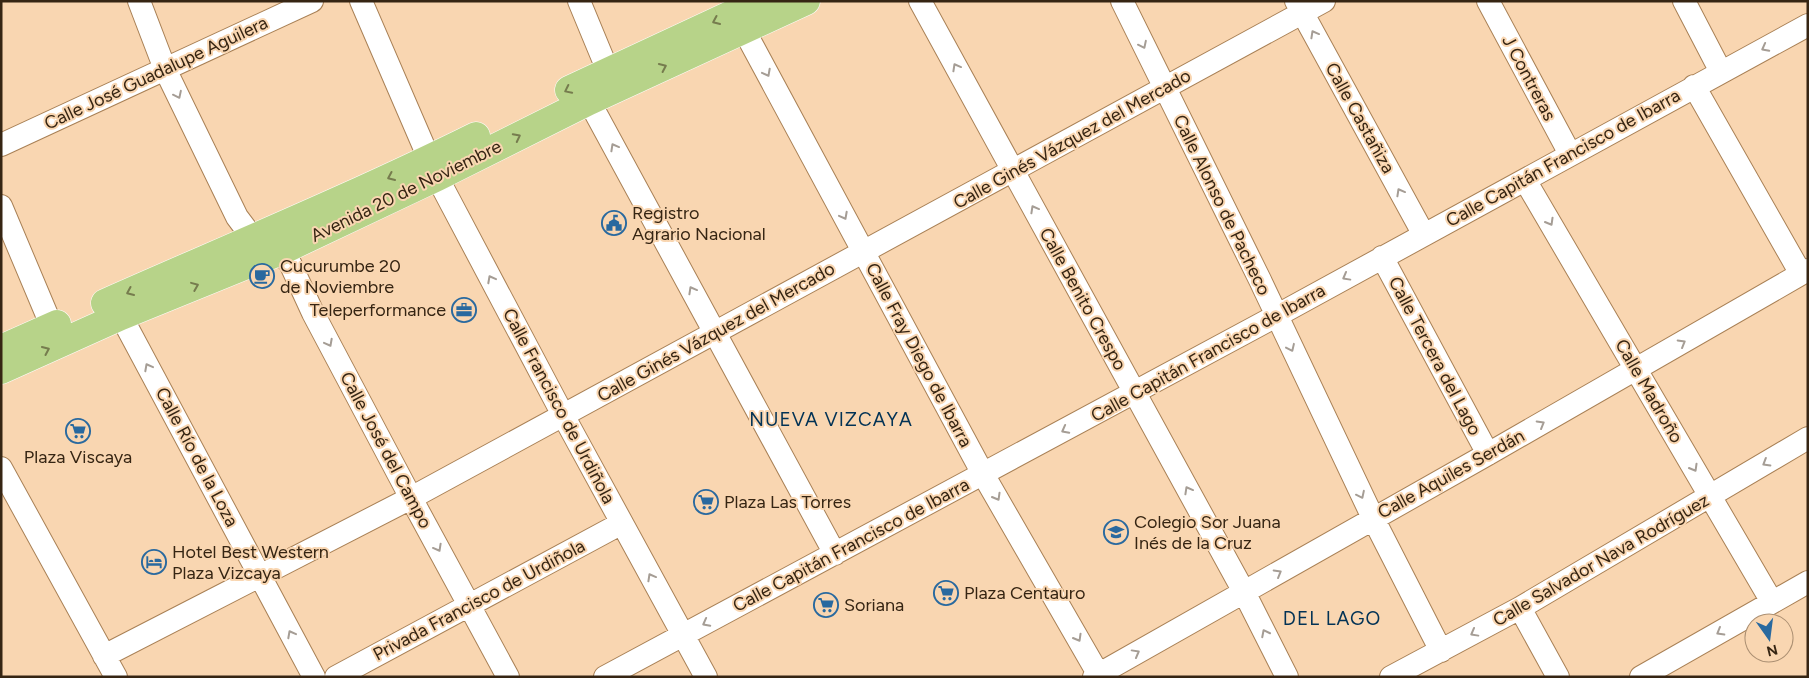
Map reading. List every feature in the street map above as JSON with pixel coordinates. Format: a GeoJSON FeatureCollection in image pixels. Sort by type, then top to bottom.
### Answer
{"type":"FeatureCollection","features":[{"type":"Feature","properties":{"kind":"main road","name":"Avenida 20 de Noviembre"},"geometry":{"type":"LineString","coordinates":[[1,370],[121,316],[281,251],[608,71],[760,1]]}},
{"type":"Feature","properties":{"kind":"main road","name":"Avenida 20 de Noviembre"},"geometry":{"type":"LineString","coordinates":[[1,349],[252,237],[433,169],[589,101],[806,1]]}},
{"type":"Feature","properties":{"kind":"street"},"geometry":{"type":"LineString","coordinates":[[140,1],[165,68],[237,217],[252,237],[276,246],[281,251]]}},
{"type":"Feature","properties":{"kind":"street","name":"Calle José Guadalupe Aguilera"},"geometry":{"type":"LineString","coordinates":[[1,145],[312,1]]}},
{"type":"Feature","properties":{"kind":"street","name":"Calle Francisco de Urdiñola"},"geometry":{"type":"LineString","coordinates":[[360,1],[433,169],[706,677]]}},
{"type":"Feature","properties":{"kind":"street"},"geometry":{"type":"LineString","coordinates":[[579,1],[608,71]]}},
{"type":"Feature","properties":{"kind":"street","name":"Calle Benito Crespo"},"geometry":{"type":"LineString","coordinates":[[920,1],[1244,592],[1286,677]]}},
{"type":"Feature","properties":{"kind":"street","name":"Calle Alonso de Pacheco"},"geometry":{"type":"LineString","coordinates":[[1122,1],[1256,271],[1373,518],[1440,651]]}},
{"type":"Feature","properties":{"kind":"street","name":"Calle Ginés Vázquez del Mercado"},"geometry":{"type":"LineString","coordinates":[[104,656],[411,498],[715,333],[1165,88],[1299,7],[1324,1]]}},
{"type":"Feature","properties":{"kind":"street","name":"J Contreras"},"geometry":{"type":"LineString","coordinates":[[1488,1],[1570,154]]}},
{"type":"Feature","properties":{"kind":"street"},"geometry":{"type":"LineString","coordinates":[[1684,1],[1721,72]]}},
{"type":"Feature","properties":{"kind":"street","name":"Calle Castañiza"},"geometry":{"type":"LineString","coordinates":[[1299,7],[1424,235]]}},
{"type":"Feature","properties":{"kind":"street","name":"Calle Capitán Francisco de Ibarra"},"geometry":{"type":"LineString","coordinates":[[605,677],[1276,316],[1808,25]]}},
{"type":"Feature","properties":{"kind":"street","name":"Calle Fray Diego de Ibarra"},"geometry":{"type":"LineString","coordinates":[[744,30],[983,474],[1097,676]]}},
{"type":"Feature","properties":{"kind":"street"},"geometry":{"type":"LineString","coordinates":[[1694,86],[1804,272]]}},
{"type":"Feature","properties":{"kind":"street"},"geometry":{"type":"LineString","coordinates":[[589,101],[835,554]]}},
{"type":"Feature","properties":{"kind":"street","name":"Calle Madroño"},"geometry":{"type":"LineString","coordinates":[[1525,180],[1772,602]]}},
{"type":"Feature","properties":{"kind":"street"},"geometry":{"type":"LineString","coordinates":[[1,206],[52,327]]}},
{"type":"Feature","properties":{"kind":"street","name":"Calle José del Campo"},"geometry":{"type":"LineString","coordinates":[[281,251],[290,263],[313,313],[508,677]]}},
{"type":"Feature","properties":{"kind":"street","name":"Calle Tercera del Lago"},"geometry":{"type":"LineString","coordinates":[[1382,257],[1488,454]]}},
{"type":"Feature","properties":{"kind":"street","name":"Calle Aquiles Serdán"},"geometry":{"type":"LineString","coordinates":[[1097,676],[1804,272]]}},
{"type":"Feature","properties":{"kind":"street","name":"Calle Río de la Loza"},"geometry":{"type":"LineString","coordinates":[[121,316],[314,677]]}},
{"type":"Feature","properties":{"kind":"street","name":"Calle Salvador Nava Rodríguez"},"geometry":{"type":"LineString","coordinates":[[1391,677],[1520,608],[1808,438]]}},
{"type":"Feature","properties":{"kind":"street"},"geometry":{"type":"LineString","coordinates":[[1,468],[116,677]]}},
{"type":"Feature","properties":{"kind":"street","name":"Privada Francisco de Urdiñola"},"geometry":{"type":"LineString","coordinates":[[336,677],[622,522]]}},
{"type":"Feature","properties":{"kind":"street"},"geometry":{"type":"LineString","coordinates":[[1641,677],[1808,582]]}},
{"type":"Feature","properties":{"kind":"street"},"geometry":{"type":"LineString","coordinates":[[1520,608],[1558,677]]}},
{"type":"Feature","properties":{"kind":"place","name":"Registro Agrario Nacional"},"geometry":{"type":"Point","coordinates":[614,223]}},
{"type":"Feature","properties":{"kind":"place","name":"Cucurumbe 20 de Noviembre"},"geometry":{"type":"Point","coordinates":[262,276]}},
{"type":"Feature","properties":{"kind":"place","name":"Teleperformance"},"geometry":{"type":"Point","coordinates":[464,310]}},
{"type":"Feature","properties":{"kind":"place","name":"Plaza Viscaya"},"geometry":{"type":"Point","coordinates":[78,431]}},
{"type":"Feature","properties":{"kind":"place","name":"Plaza Las Torres"},"geometry":{"type":"Point","coordinates":[706,502]}},
{"type":"Feature","properties":{"kind":"place","name":"Colegio Sor Juana Inés de la Cruz"},"geometry":{"type":"Point","coordinates":[1116,532]}},
{"type":"Feature","properties":{"kind":"place","name":"Hotel Best Western Plaza Vizcaya"},"geometry":{"type":"Point","coordinates":[154,562]}},
{"type":"Feature","properties":{"kind":"place","name":"Plaza Centauro"},"geometry":{"type":"Point","coordinates":[946,593]}},
{"type":"Feature","properties":{"kind":"place","name":"Soriana"},"geometry":{"type":"Point","coordinates":[826,605]}},
{"type":"Feature","properties":{"kind":"district","name":"NUEVA VIZCAYA"},"geometry":{"type":"Point","coordinates":[831,419]}},
{"type":"Feature","properties":{"kind":"district","name":"DEL LAGO"},"geometry":{"type":"Point","coordinates":[1332,618]}}]}
